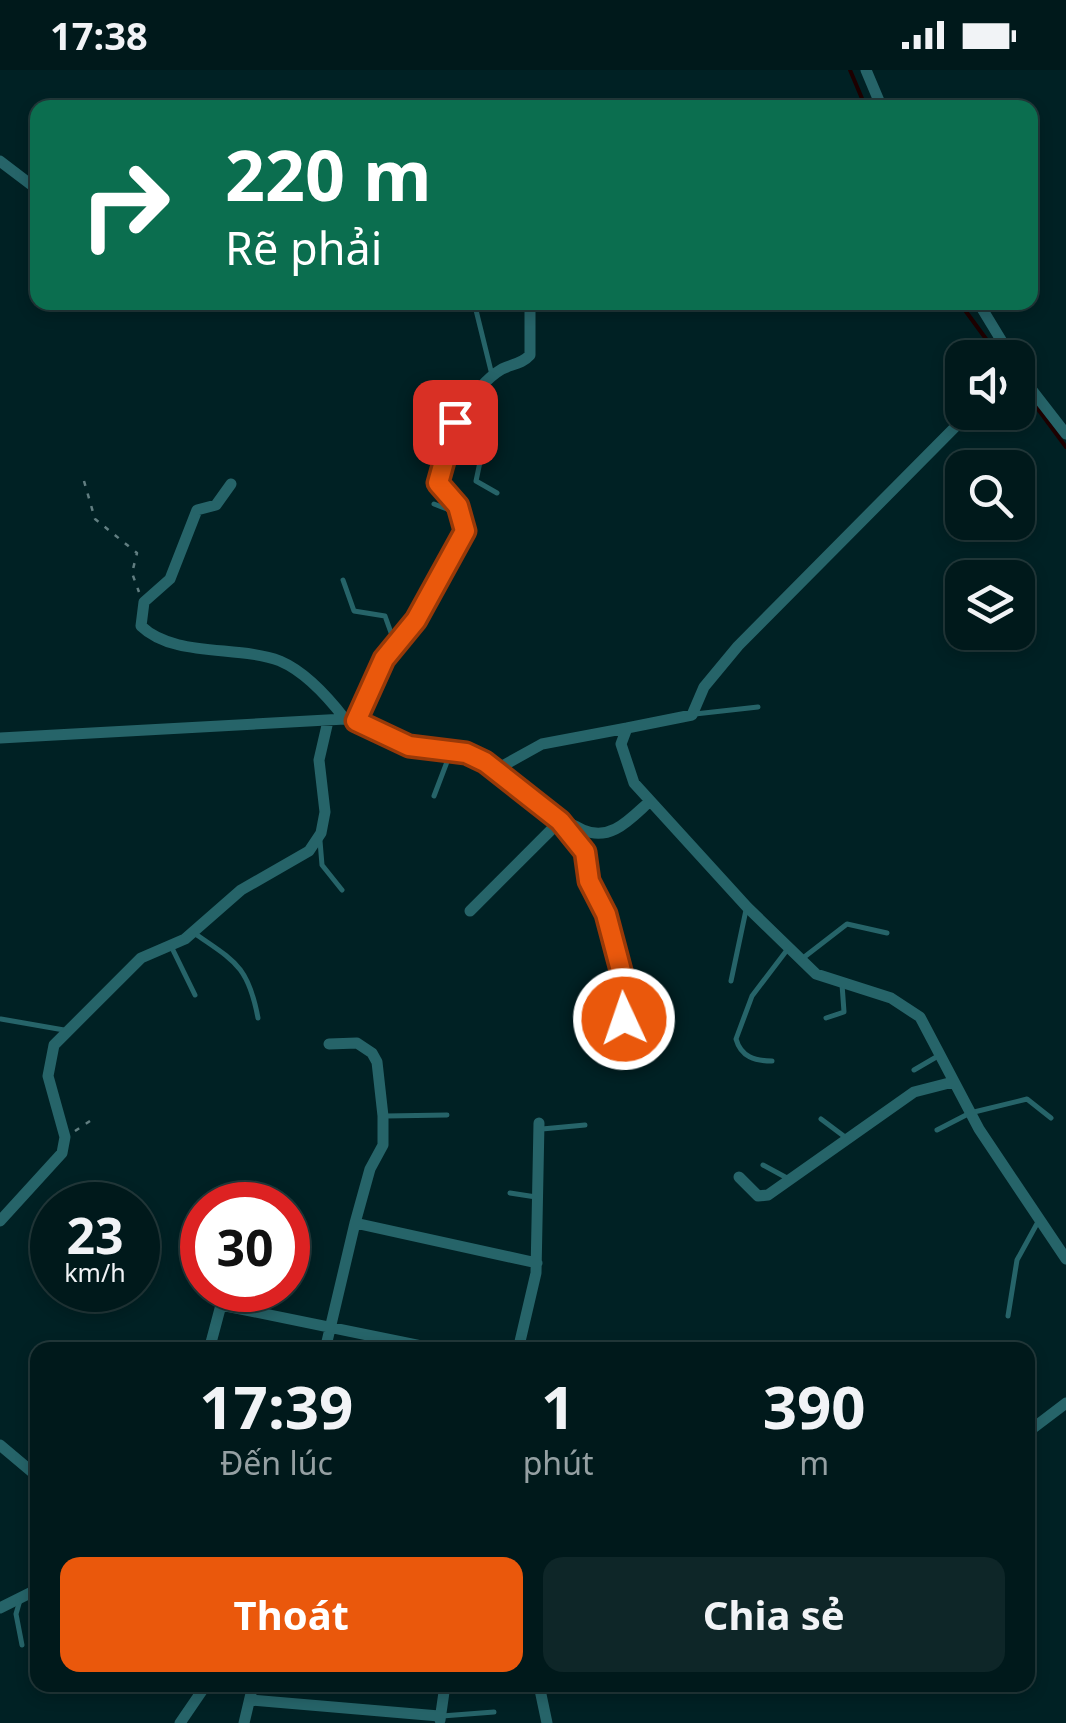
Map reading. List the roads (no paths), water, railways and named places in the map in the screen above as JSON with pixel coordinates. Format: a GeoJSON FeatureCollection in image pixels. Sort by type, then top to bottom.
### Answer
{"type":"FeatureCollection","features":[{"type":"Feature","properties":{"kind":"street"},"geometry":{"type":"LineString","coordinates":[[866,70],[879,100]]}},
{"type":"Feature","properties":{"kind":"street"},"geometry":{"type":"LineString","coordinates":[[0,161],[30,184]]}},
{"type":"Feature","properties":{"kind":"street"},"geometry":{"type":"LineString","coordinates":[[351,720],[394,644],[408,632],[453,560],[465,531],[463,516],[438,483],[447,444],[455,422],[503,369],[530,355],[530,310]]}},
{"type":"Feature","properties":{"kind":"street"},"geometry":{"type":"LineString","coordinates":[[983,310],[1001,340]]}},
{"type":"Feature","properties":{"kind":"street"},"geometry":{"type":"LineString","coordinates":[[1035,391],[1065,430]]}},
{"type":"Feature","properties":{"kind":"street"},"geometry":{"type":"LineString","coordinates":[[497,769],[542,744],[692,714],[704,688],[738,646],[952,430]]}},
{"type":"Feature","properties":{"kind":"street"},"geometry":{"type":"LineString","coordinates":[[230,484],[216,506],[197,510],[170,578],[144,602],[142,626],[146,632],[175,642],[274,659],[316,686],[351,720],[409,746],[451,751],[497,769],[560,821],[585,852],[589,881],[606,914],[624,982],[624,1019]]}},
{"type":"Feature","properties":{"kind":"street"},"geometry":{"type":"LineString","coordinates":[[0,738],[351,720]]}},
{"type":"Feature","properties":{"kind":"street"},"geometry":{"type":"LineString","coordinates":[[0,1221],[54,1166],[65,1137],[48,1076],[54,1045],[132,965],[194,934],[241,890],[310,851],[321,833],[325,812],[319,760],[328,721]]}},
{"type":"Feature","properties":{"kind":"street"},"geometry":{"type":"LineString","coordinates":[[627,728],[621,744],[626,769],[649,802],[746,907],[816,974],[906,1006],[920,1018],[970,1113],[1066,1259]]}},
{"type":"Feature","properties":{"kind":"street"},"geometry":{"type":"LineString","coordinates":[[560,821],[586,832],[608,834],[649,802]]}},
{"type":"Feature","properties":{"kind":"street"},"geometry":{"type":"LineString","coordinates":[[470,911],[560,821]]}},
{"type":"Feature","properties":{"kind":"street"},"geometry":{"type":"LineString","coordinates":[[327,1342],[370,1168],[382,1144],[384,1116],[377,1062],[372,1052],[356,1043],[329,1044]]}},
{"type":"Feature","properties":{"kind":"street"},"geometry":{"type":"LineString","coordinates":[[739,1177],[762,1197],[914,1092],[953,1082]]}},
{"type":"Feature","properties":{"kind":"street"},"geometry":{"type":"LineString","coordinates":[[520,1342],[537,1263],[539,1126]]}},
{"type":"Feature","properties":{"kind":"street"},"geometry":{"type":"LineString","coordinates":[[355,1223],[537,1263]]}},
{"type":"Feature","properties":{"kind":"street"},"geometry":{"type":"LineString","coordinates":[[210,1342],[221,1306],[402,1342]]}},
{"type":"Feature","properties":{"kind":"street"},"geometry":{"type":"LineString","coordinates":[[1035,1427],[1066,1404]]}},
{"type":"Feature","properties":{"kind":"street"},"geometry":{"type":"LineString","coordinates":[[0,1445],[30,1471]]}},
{"type":"Feature","properties":{"kind":"street"},"geometry":{"type":"LineString","coordinates":[[0,1610],[30,1594]]}},
{"type":"Feature","properties":{"kind":"street"},"geometry":{"type":"LineString","coordinates":[[180,1723],[201,1692]]}},
{"type":"Feature","properties":{"kind":"street"},"geometry":{"type":"LineString","coordinates":[[244,1723],[252,1692]]}},
{"type":"Feature","properties":{"kind":"street"},"geometry":{"type":"LineString","coordinates":[[250,1700],[376,1717],[440,1719],[444,1692]]}},
{"type":"Feature","properties":{"kind":"street"},"geometry":{"type":"LineString","coordinates":[[540,1692],[547,1723]]}},
{"type":"Feature","properties":{"kind":"lane"},"geometry":{"type":"LineString","coordinates":[[476,310],[492,372],[490,383]]}},
{"type":"Feature","properties":{"kind":"lane"},"geometry":{"type":"LineString","coordinates":[[447,444],[480,462],[476,481],[496,494]]}},
{"type":"Feature","properties":{"kind":"lane"},"geometry":{"type":"LineString","coordinates":[[434,504],[463,516]]}},
{"type":"Feature","properties":{"kind":"lane"},"geometry":{"type":"LineString","coordinates":[[343,580],[354,611],[389,620],[394,644]]}},
{"type":"Feature","properties":{"kind":"lane"},"geometry":{"type":"LineString","coordinates":[[692,714],[758,707]]}},
{"type":"Feature","properties":{"kind":"lane"},"geometry":{"type":"LineString","coordinates":[[434,796],[451,751]]}},
{"type":"Feature","properties":{"kind":"lane"},"geometry":{"type":"LineString","coordinates":[[321,833],[318,856],[342,890]]}},
{"type":"Feature","properties":{"kind":"lane"},"geometry":{"type":"LineString","coordinates":[[731,981],[746,907]]}},
{"type":"Feature","properties":{"kind":"lane"},"geometry":{"type":"LineString","coordinates":[[801,960],[847,924],[886,933]]}},
{"type":"Feature","properties":{"kind":"lane"},"geometry":{"type":"LineString","coordinates":[[194,934],[238,962],[248,979],[258,1018]]}},
{"type":"Feature","properties":{"kind":"lane"},"geometry":{"type":"LineString","coordinates":[[171,946],[195,995]]}},
{"type":"Feature","properties":{"kind":"lane"},"geometry":{"type":"LineString","coordinates":[[772,1061],[755,1061],[739,1049],[736,1039],[752,996],[789,948]]}},
{"type":"Feature","properties":{"kind":"lane"},"geometry":{"type":"LineString","coordinates":[[826,1018],[844,1012],[842,984]]}},
{"type":"Feature","properties":{"kind":"lane"},"geometry":{"type":"LineString","coordinates":[[1,1019],[66,1031]]}},
{"type":"Feature","properties":{"kind":"lane"},"geometry":{"type":"LineString","coordinates":[[914,1070],[940,1054]]}},
{"type":"Feature","properties":{"kind":"lane"},"geometry":{"type":"LineString","coordinates":[[937,1130],[970,1113],[1026,1100],[1052,1118]]}},
{"type":"Feature","properties":{"kind":"lane"},"geometry":{"type":"LineString","coordinates":[[384,1116],[448,1115]]}},
{"type":"Feature","properties":{"kind":"lane"},"geometry":{"type":"LineString","coordinates":[[821,1119],[848,1139]]}},
{"type":"Feature","properties":{"kind":"lane"},"geometry":{"type":"LineString","coordinates":[[539,1126],[585,1125]]}},
{"type":"Feature","properties":{"kind":"lane"},"geometry":{"type":"LineString","coordinates":[[763,1165],[790,1180]]}},
{"type":"Feature","properties":{"kind":"lane"},"geometry":{"type":"LineString","coordinates":[[510,1193],[539,1198]]}},
{"type":"Feature","properties":{"kind":"lane"},"geometry":{"type":"LineString","coordinates":[[1008,1316],[1017,1260],[1039,1220]]}},
{"type":"Feature","properties":{"kind":"lane"},"geometry":{"type":"LineString","coordinates":[[21,1598],[16,1614],[22,1645]]}},
{"type":"Feature","properties":{"kind":"lane"},"geometry":{"type":"LineString","coordinates":[[0,1610],[16,1614]]}},
{"type":"Feature","properties":{"kind":"lane"},"geometry":{"type":"LineString","coordinates":[[440,1719],[494,1712]]}},
{"type":"Feature","properties":{"kind":"waterway"},"geometry":{"type":"LineString","coordinates":[[850,70],[863,100]]}},
{"type":"Feature","properties":{"kind":"waterway"},"geometry":{"type":"LineString","coordinates":[[965,310],[987,340]]}},
{"type":"Feature","properties":{"kind":"waterway"},"geometry":{"type":"LineString","coordinates":[[1035,405],[1066,447]]}}]}
